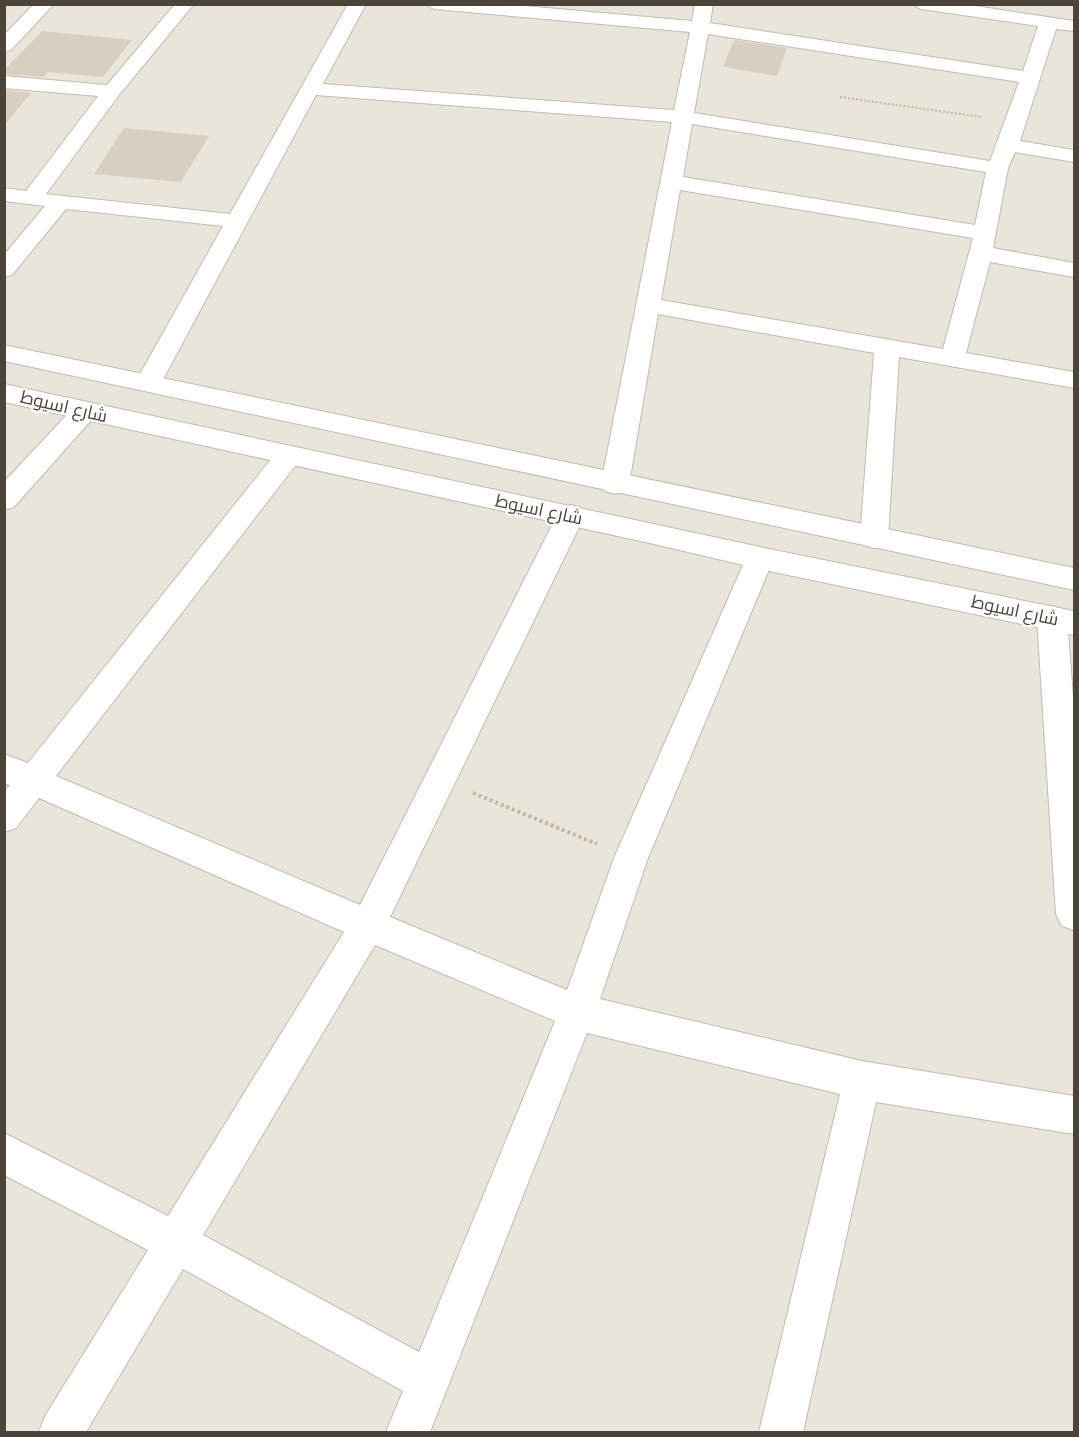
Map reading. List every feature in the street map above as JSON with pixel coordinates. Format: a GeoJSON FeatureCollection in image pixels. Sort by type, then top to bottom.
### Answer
{"type":"FeatureCollection","features":[{"type":"Feature","properties":{"kind":"street"},"geometry":{"type":"LineString","coordinates":[[4,46],[45,4]]}},
{"type":"Feature","properties":{"kind":"street"},"geometry":{"type":"LineString","coordinates":[[32,198],[112,91],[185,4]]}},
{"type":"Feature","properties":{"kind":"street"},"geometry":{"type":"LineString","coordinates":[[148,383],[357,4]]}},
{"type":"Feature","properties":{"kind":"street"},"geometry":{"type":"LineString","coordinates":[[434,4],[698,27],[1030,78]]}},
{"type":"Feature","properties":{"kind":"street"},"geometry":{"type":"LineString","coordinates":[[615,484],[704,4]]}},
{"type":"Feature","properties":{"kind":"street"},"geometry":{"type":"LineString","coordinates":[[921,4],[1074,26]]}},
{"type":"Feature","properties":{"kind":"street"},"geometry":{"type":"LineString","coordinates":[[952,359],[984,243],[997,168],[1008,145],[1049,22]]}},
{"type":"Feature","properties":{"kind":"street"},"geometry":{"type":"LineString","coordinates":[[4,82],[112,91]]}},
{"type":"Feature","properties":{"kind":"street"},"geometry":{"type":"LineString","coordinates":[[309,89],[684,117],[997,168]]}},
{"type":"Feature","properties":{"kind":"street"},"geometry":{"type":"LineString","coordinates":[[1008,145],[1074,156]]}},
{"type":"Feature","properties":{"kind":"street"},"geometry":{"type":"LineString","coordinates":[[672,182],[984,243],[1074,270]]}},
{"type":"Feature","properties":{"kind":"street"},"geometry":{"type":"LineString","coordinates":[[4,194],[237,221]]}},
{"type":"Feature","properties":{"kind":"street"},"geometry":{"type":"LineString","coordinates":[[4,270],[60,202]]}},
{"type":"Feature","properties":{"kind":"street"},"geometry":{"type":"LineString","coordinates":[[650,305],[1074,380]]}},
{"type":"Feature","properties":{"kind":"street"},"geometry":{"type":"LineString","coordinates":[[874,538],[887,348]]}},
{"type":"Feature","properties":{"kind":"street"},"geometry":{"type":"LineString","coordinates":[[4,354],[1074,579]]}},
{"type":"Feature","properties":{"kind":"street","name":"شارع اسيوط"},"geometry":{"type":"LineString","coordinates":[[4,393],[760,558],[1063,620]]}},
{"type":"Feature","properties":{"kind":"street"},"geometry":{"type":"LineString","coordinates":[[4,500],[85,411]]}},
{"type":"Feature","properties":{"kind":"street"},"geometry":{"type":"LineString","coordinates":[[4,818],[20,774],[289,455]]}},
{"type":"Feature","properties":{"kind":"street"},"geometry":{"type":"LineString","coordinates":[[61,1432],[368,925],[571,515]]}},
{"type":"Feature","properties":{"kind":"street"},"geometry":{"type":"LineString","coordinates":[[408,1432],[577,1011],[631,858],[760,558]]}},
{"type":"Feature","properties":{"kind":"street"},"geometry":{"type":"LineString","coordinates":[[1063,620],[1074,914]]}},
{"type":"Feature","properties":{"kind":"street"},"geometry":{"type":"LineString","coordinates":[[20,774],[368,925],[577,1011],[862,1080],[1074,1115]]}},
{"type":"Feature","properties":{"kind":"street"},"geometry":{"type":"LineString","coordinates":[[781,1432],[862,1080]]}},
{"type":"Feature","properties":{"kind":"street"},"geometry":{"type":"LineString","coordinates":[[4,1153],[175,1242],[427,1380]]}},
{"type":"Feature","properties":{"kind":"path"},"geometry":{"type":"LineString","coordinates":[[840,97],[1016,122]]}},
{"type":"Feature","properties":{"kind":"path"},"geometry":{"type":"LineString","coordinates":[[441,780],[631,858]]}},
{"type":"Feature","properties":{"kind":"shaded area"},"geometry":{"type":"Polygon","coordinates":[[[5,5],[1074,5],[1074,1432],[5,1432],[5,5]]]}},
{"type":"Feature","properties":{"kind":"building"},"geometry":{"type":"Polygon","coordinates":[[[42,31],[132,40],[103,77],[48,72],[43,77],[4,74],[4,70],[42,31]]]}},
{"type":"Feature","properties":{"kind":"building"},"geometry":{"type":"Polygon","coordinates":[[[734,40],[787,48],[777,76],[723,67],[734,40]]]}},
{"type":"Feature","properties":{"kind":"building"},"geometry":{"type":"Polygon","coordinates":[[[4,90],[31,93],[4,126],[4,90]]]}},
{"type":"Feature","properties":{"kind":"building"},"geometry":{"type":"Polygon","coordinates":[[[124,128],[209,136],[181,182],[94,174],[124,128]]]}}]}
